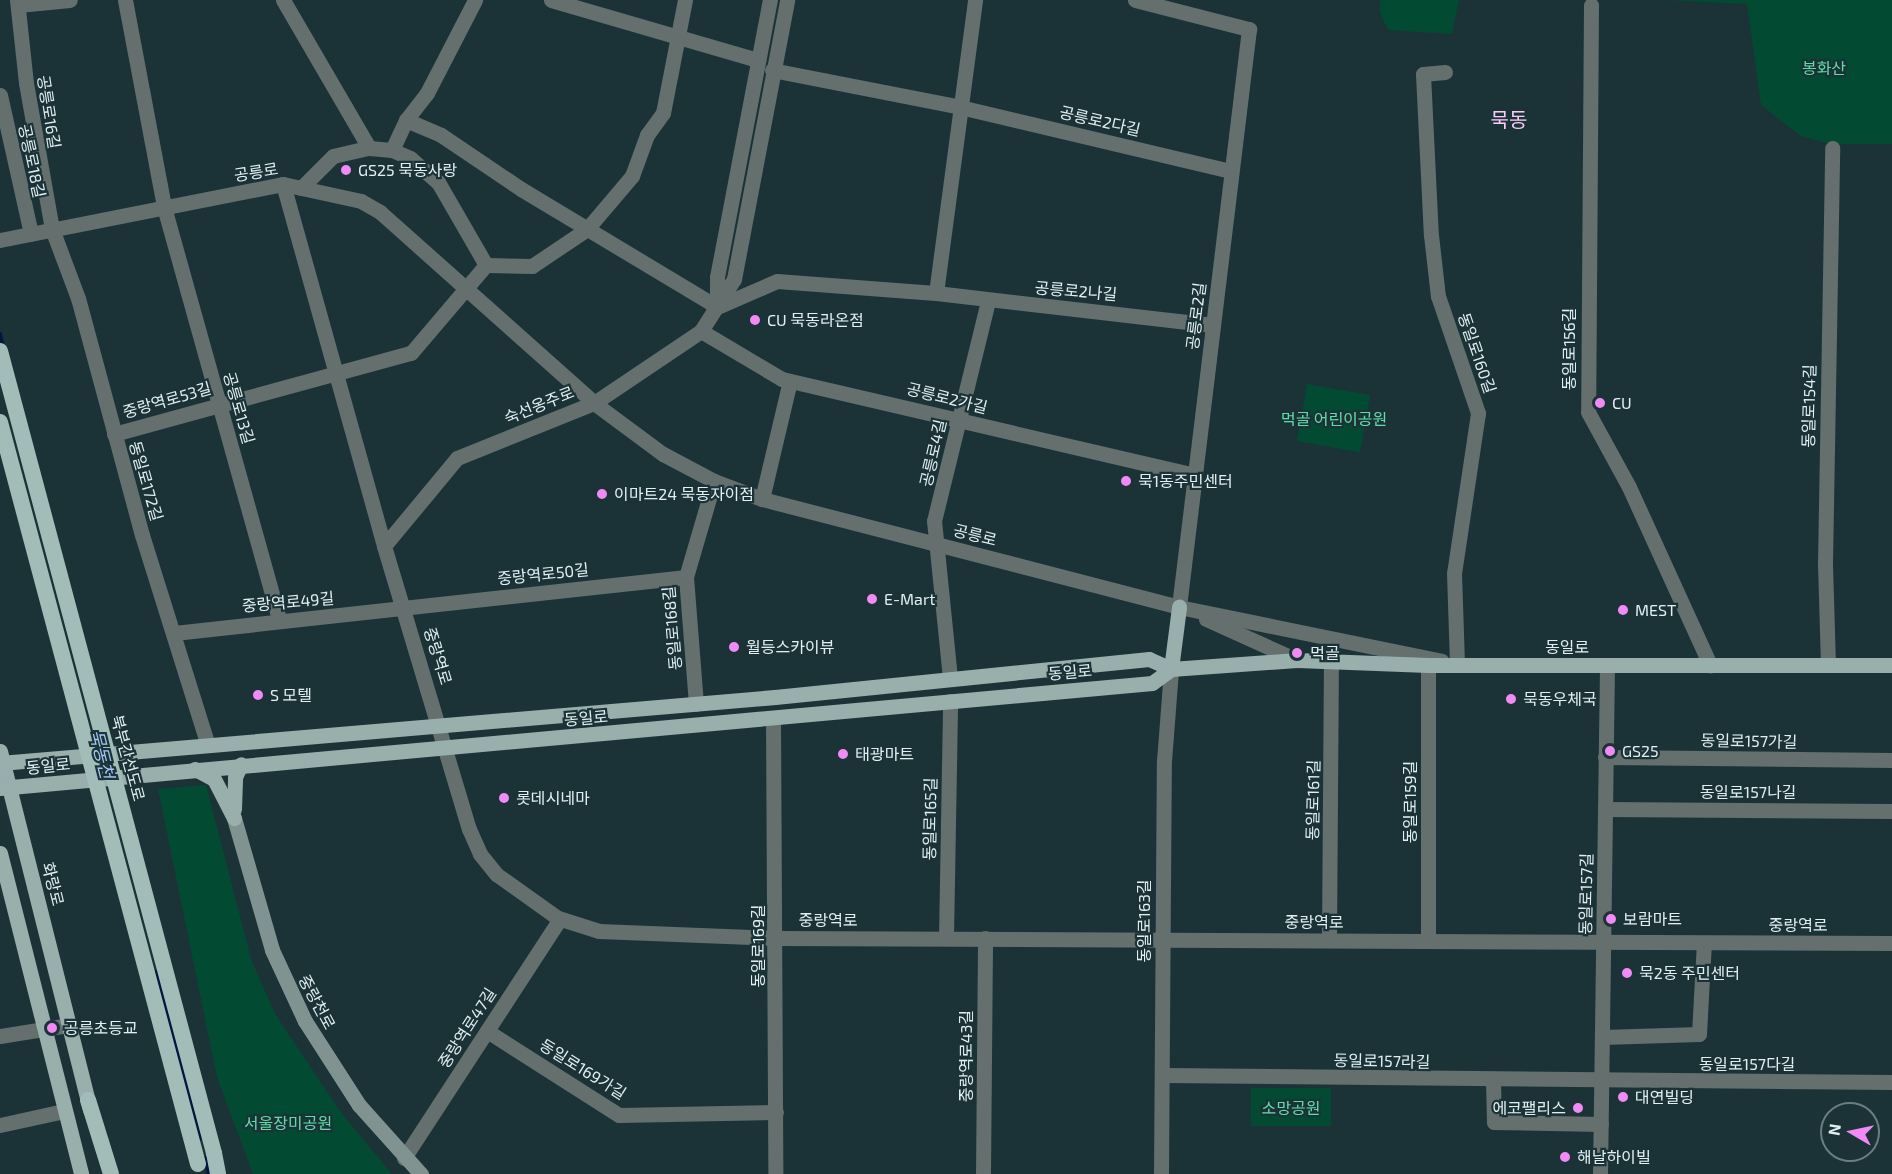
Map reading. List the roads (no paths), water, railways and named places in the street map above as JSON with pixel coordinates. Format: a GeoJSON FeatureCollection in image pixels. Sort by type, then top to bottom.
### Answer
{"type":"FeatureCollection","features":[{"type":"Feature","properties":{"kind":"highway","name":"북부간선도로"},"geometry":{"type":"LineString","coordinates":[[0,351],[218,1174]]}},
{"type":"Feature","properties":{"kind":"highway"},"geometry":{"type":"LineString","coordinates":[[0,422],[200,1174]]}},
{"type":"Feature","properties":{"kind":"highway"},"geometry":{"type":"LineString","coordinates":[[88,1100],[108,1174]]}},
{"type":"Feature","properties":{"kind":"main road"},"geometry":{"type":"LineString","coordinates":[[1171,669],[1179,607]]}},
{"type":"Feature","properties":{"kind":"main road","name":"동일로"},"geometry":{"type":"LineString","coordinates":[[1,759],[516,720],[753,699],[1149,659],[1171,669],[1297,660],[1428,665],[1892,665]]}},
{"type":"Feature","properties":{"kind":"main road"},"geometry":{"type":"LineString","coordinates":[[1107,663],[1123,670],[1124,678],[1108,687]]}},
{"type":"Feature","properties":{"kind":"main road","name":"동일로"},"geometry":{"type":"LineString","coordinates":[[5,788],[241,764],[674,729],[1152,683],[1171,669]]}},
{"type":"Feature","properties":{"kind":"main road"},"geometry":{"type":"LineString","coordinates":[[753,699],[735,706],[733,712],[754,721]]}},
{"type":"Feature","properties":{"kind":"main road"},"geometry":{"type":"LineString","coordinates":[[672,706],[691,710],[693,715],[691,721],[674,729]]}},
{"type":"Feature","properties":{"kind":"main road"},"geometry":{"type":"LineString","coordinates":[[516,720],[501,729],[501,735],[518,742]]}},
{"type":"Feature","properties":{"kind":"main road","name":"화랑로"},"geometry":{"type":"LineString","coordinates":[[1,759],[5,788],[88,1100]]}},
{"type":"Feature","properties":{"kind":"main road"},"geometry":{"type":"LineString","coordinates":[[234,818],[233,790],[241,764]]}},
{"type":"Feature","properties":{"kind":"main road"},"geometry":{"type":"LineString","coordinates":[[195,769],[214,779],[234,818]]}},
{"type":"Feature","properties":{"kind":"main road","name":"중랑천로"},"geometry":{"type":"LineString","coordinates":[[234,818],[272,950],[304,1021],[360,1105],[404,1158],[421,1174]]}},
{"type":"Feature","properties":{"kind":"main road"},"geometry":{"type":"LineString","coordinates":[[0,853],[6,903],[44,1030],[81,1174]]}},
{"type":"Feature","properties":{"kind":"street"},"geometry":{"type":"LineString","coordinates":[[17,2],[70,0]]}},
{"type":"Feature","properties":{"kind":"street","name":"공릉로13길"},"geometry":{"type":"LineString","coordinates":[[125,0],[164,207],[279,619]]}},
{"type":"Feature","properties":{"kind":"street"},"geometry":{"type":"LineString","coordinates":[[283,0],[369,148]]}},
{"type":"Feature","properties":{"kind":"street"},"geometry":{"type":"LineString","coordinates":[[392,150],[406,120],[427,93],[475,0]]}},
{"type":"Feature","properties":{"kind":"street"},"geometry":{"type":"LineString","coordinates":[[552,0],[758,60]]}},
{"type":"Feature","properties":{"kind":"street"},"geometry":{"type":"LineString","coordinates":[[486,265],[532,266],[587,229],[632,176],[647,135],[663,114],[685,0]]}},
{"type":"Feature","properties":{"kind":"street"},"geometry":{"type":"LineString","coordinates":[[717,307],[717,277],[770,0]]}},
{"type":"Feature","properties":{"kind":"street","name":"숙선옹주로"},"geometry":{"type":"LineString","coordinates":[[384,546],[457,458],[594,402],[701,331],[734,279],[786,0]]}},
{"type":"Feature","properties":{"kind":"street"},"geometry":{"type":"LineString","coordinates":[[936,293],[975,0]]}},
{"type":"Feature","properties":{"kind":"street","name":"공릉로2길"},"geometry":{"type":"LineString","coordinates":[[1135,0],[1248,29],[1179,607]]}},
{"type":"Feature","properties":{"kind":"street","name":"공릉로16길"},"geometry":{"type":"LineString","coordinates":[[17,2],[28,92],[52,229]]}},
{"type":"Feature","properties":{"kind":"street","name":"동일로156길"},"geometry":{"type":"LineString","coordinates":[[1591,5],[1588,412],[1629,487],[1710,665]]}},
{"type":"Feature","properties":{"kind":"street","name":"공릉로2다길"},"geometry":{"type":"LineString","coordinates":[[772,70],[960,107],[1231,171]]}},
{"type":"Feature","properties":{"kind":"street","name":"동일로160길"},"geometry":{"type":"LineString","coordinates":[[1444,72],[1423,74],[1430,225],[1438,296],[1478,413],[1454,573],[1457,664]]}},
{"type":"Feature","properties":{"kind":"street","name":"공릉로18길"},"geometry":{"type":"LineString","coordinates":[[0,95],[26,235]]}},
{"type":"Feature","properties":{"kind":"street"},"geometry":{"type":"LineString","coordinates":[[406,120],[441,135],[587,229],[717,307]]}},
{"type":"Feature","properties":{"kind":"street"},"geometry":{"type":"LineString","coordinates":[[302,188],[333,156],[369,148],[392,150],[410,158],[438,182],[486,265]]}},
{"type":"Feature","properties":{"kind":"street","name":"동일로154길"},"geometry":{"type":"LineString","coordinates":[[1828,665],[1825,563],[1832,148]]}},
{"type":"Feature","properties":{"kind":"street","name":"공릉로"},"geometry":{"type":"LineString","coordinates":[[0,240],[283,184],[361,201],[380,212],[594,402],[663,454],[714,481],[762,499],[1179,607],[1457,664]]}},
{"type":"Feature","properties":{"kind":"street","name":"중랑역로"},"geometry":{"type":"LineString","coordinates":[[283,184],[384,546],[405,607],[460,802],[480,854],[518,893],[560,919],[608,932],[776,938],[1428,939],[1892,943]]}},
{"type":"Feature","properties":{"kind":"street","name":"동일로172길"},"geometry":{"type":"LineString","coordinates":[[52,229],[78,298],[114,434],[207,743]]}},
{"type":"Feature","properties":{"kind":"street"},"geometry":{"type":"LineString","coordinates":[[335,373],[411,353],[468,289],[486,265]]}},
{"type":"Feature","properties":{"kind":"street","name":"공릉로2나길"},"geometry":{"type":"LineString","coordinates":[[717,307],[777,281],[936,293],[988,301],[1213,324]]}},
{"type":"Feature","properties":{"kind":"street","name":"공릉로4길"},"geometry":{"type":"LineString","coordinates":[[935,544],[934,521],[988,301]]}},
{"type":"Feature","properties":{"kind":"street","name":"공릉로2가길"},"geometry":{"type":"LineString","coordinates":[[701,331],[790,381],[1194,475]]}},
{"type":"Feature","properties":{"kind":"street","name":"중랑역로53길"},"geometry":{"type":"LineString","coordinates":[[114,434],[335,373]]}},
{"type":"Feature","properties":{"kind":"street"},"geometry":{"type":"LineString","coordinates":[[762,499],[790,381]]}},
{"type":"Feature","properties":{"kind":"street","name":"동일로168길"},"geometry":{"type":"LineString","coordinates":[[696,704],[686,577],[714,481]]}},
{"type":"Feature","properties":{"kind":"street"},"geometry":{"type":"LineString","coordinates":[[935,544],[950,678]]}},
{"type":"Feature","properties":{"kind":"street","name":"중랑역로50길"},"geometry":{"type":"LineString","coordinates":[[405,607],[686,577]]}},
{"type":"Feature","properties":{"kind":"street","name":"중랑역로49길"},"geometry":{"type":"LineString","coordinates":[[174,633],[279,619],[405,607]]}},
{"type":"Feature","properties":{"kind":"street","name":"공릉로"},"geometry":{"type":"LineString","coordinates":[[1179,607],[1297,660]]}},
{"type":"Feature","properties":{"kind":"street","name":"동일로161길"},"geometry":{"type":"LineString","coordinates":[[1329,940],[1331,660]]}},
{"type":"Feature","properties":{"kind":"street","name":"동일로159길"},"geometry":{"type":"LineString","coordinates":[[1428,665],[1428,939]]}},
{"type":"Feature","properties":{"kind":"street","name":"동일로157길"},"geometry":{"type":"LineString","coordinates":[[1600,1174],[1606,665]]}},
{"type":"Feature","properties":{"kind":"street","name":"동일로163길"},"geometry":{"type":"LineString","coordinates":[[1161,1174],[1164,761],[1171,669]]}},
{"type":"Feature","properties":{"kind":"street","name":"동일로165길"},"geometry":{"type":"LineString","coordinates":[[946,938],[950,701]]}},
{"type":"Feature","properties":{"kind":"street","name":"동일로169길"},"geometry":{"type":"LineString","coordinates":[[773,718],[776,1174]]}},
{"type":"Feature","properties":{"kind":"street","name":"동일로157가길"},"geometry":{"type":"LineString","coordinates":[[1605,757],[1892,760]]}},
{"type":"Feature","properties":{"kind":"street","name":"동일로157나길"},"geometry":{"type":"LineString","coordinates":[[1605,809],[1892,811]]}},
{"type":"Feature","properties":{"kind":"street","name":"중랑역로47길"},"geometry":{"type":"LineString","coordinates":[[404,1158],[560,919]]}},
{"type":"Feature","properties":{"kind":"street","name":"중랑역로43길"},"geometry":{"type":"LineString","coordinates":[[983,1174],[985,938]]}},
{"type":"Feature","properties":{"kind":"street"},"geometry":{"type":"LineString","coordinates":[[1602,1038],[1699,1034],[1704,943]]}},
{"type":"Feature","properties":{"kind":"street"},"geometry":{"type":"LineString","coordinates":[[0,1036],[69,1025]]}},
{"type":"Feature","properties":{"kind":"street","name":"동일로169가길"},"geometry":{"type":"LineString","coordinates":[[487,1031],[619,1115],[776,1112]]}},
{"type":"Feature","properties":{"kind":"street","name":"동일로157라길"},"geometry":{"type":"LineString","coordinates":[[1162,1076],[1601,1080]]}},
{"type":"Feature","properties":{"kind":"street"},"geometry":{"type":"LineString","coordinates":[[1493,1080],[1494,1122],[1600,1124]]}},
{"type":"Feature","properties":{"kind":"street","name":"동일로157다길"},"geometry":{"type":"LineString","coordinates":[[1601,1080],[1892,1082]]}},
{"type":"Feature","properties":{"kind":"street"},"geometry":{"type":"LineString","coordinates":[[0,1125],[64,1111]]}},
{"type":"Feature","properties":{"kind":"waterway","name":"묵동천"},"geometry":{"type":"LineString","coordinates":[[0,334],[3,347]]}},
{"type":"Feature","properties":{"kind":"waterway","name":"묵동천"},"geometry":{"type":"LineString","coordinates":[[157,972],[200,1139]]}},
{"type":"Feature","properties":{"kind":"waterway","name":"묵동천"},"geometry":{"type":"LineString","coordinates":[[205,1158],[209,1174]]}},
{"type":"Feature","properties":{"kind":"place","name":"GS25 묵동사랑"},"geometry":{"type":"Point","coordinates":[346,170]}},
{"type":"Feature","properties":{"kind":"place","name":"CU 묵동라온점"},"geometry":{"type":"Point","coordinates":[755,320]}},
{"type":"Feature","properties":{"kind":"place","name":"CU"},"geometry":{"type":"Point","coordinates":[1600,403]}},
{"type":"Feature","properties":{"kind":"place","name":"묵1동주민센터"},"geometry":{"type":"Point","coordinates":[1126,481]}},
{"type":"Feature","properties":{"kind":"place","name":"이마트24 묵동자이점"},"geometry":{"type":"Point","coordinates":[602,494]}},
{"type":"Feature","properties":{"kind":"place","name":"E-Mart"},"geometry":{"type":"Point","coordinates":[872,599]}},
{"type":"Feature","properties":{"kind":"place","name":"MEST"},"geometry":{"type":"Point","coordinates":[1623,610]}},
{"type":"Feature","properties":{"kind":"place","name":"월등스카이뷰"},"geometry":{"type":"Point","coordinates":[734,647]}},
{"type":"Feature","properties":{"kind":"place","name":"먹골"},"geometry":{"type":"Point","coordinates":[1297,653]}},
{"type":"Feature","properties":{"kind":"place","name":"S 모텔"},"geometry":{"type":"Point","coordinates":[258,695]}},
{"type":"Feature","properties":{"kind":"place","name":"묵동우체국"},"geometry":{"type":"Point","coordinates":[1511,699]}},
{"type":"Feature","properties":{"kind":"place","name":"GS25"},"geometry":{"type":"Point","coordinates":[1610,751]}},
{"type":"Feature","properties":{"kind":"place","name":"태광마트"},"geometry":{"type":"Point","coordinates":[843,754]}},
{"type":"Feature","properties":{"kind":"place","name":"롯데시네마"},"geometry":{"type":"Point","coordinates":[504,798]}},
{"type":"Feature","properties":{"kind":"place","name":"보람마트"},"geometry":{"type":"Point","coordinates":[1611,919]}},
{"type":"Feature","properties":{"kind":"place","name":"묵2동 주민센터"},"geometry":{"type":"Point","coordinates":[1627,973]}},
{"type":"Feature","properties":{"kind":"place","name":"공릉초등교"},"geometry":{"type":"Point","coordinates":[52,1028]}},
{"type":"Feature","properties":{"kind":"place","name":"대연빌딩"},"geometry":{"type":"Point","coordinates":[1623,1097]}},
{"type":"Feature","properties":{"kind":"place","name":"에코팰리스"},"geometry":{"type":"Point","coordinates":[1578,1108]}},
{"type":"Feature","properties":{"kind":"place","name":"해날하이빌"},"geometry":{"type":"Point","coordinates":[1565,1157]}},
{"type":"Feature","properties":{"kind":"district","name":"묵동"},"geometry":{"type":"Point","coordinates":[1509,119]}},
{"type":"Feature","properties":{"kind":"park label","name":"봉화산"},"geometry":{"type":"Point","coordinates":[1824,68]}},
{"type":"Feature","properties":{"kind":"park label","name":"먹골 어린이공원"},"geometry":{"type":"Point","coordinates":[1334,419]}},
{"type":"Feature","properties":{"kind":"park label","name":"소망공원"},"geometry":{"type":"Point","coordinates":[1291,1108]}},
{"type":"Feature","properties":{"kind":"park label","name":"서울장미공원"},"geometry":{"type":"Point","coordinates":[288,1123]}}]}
